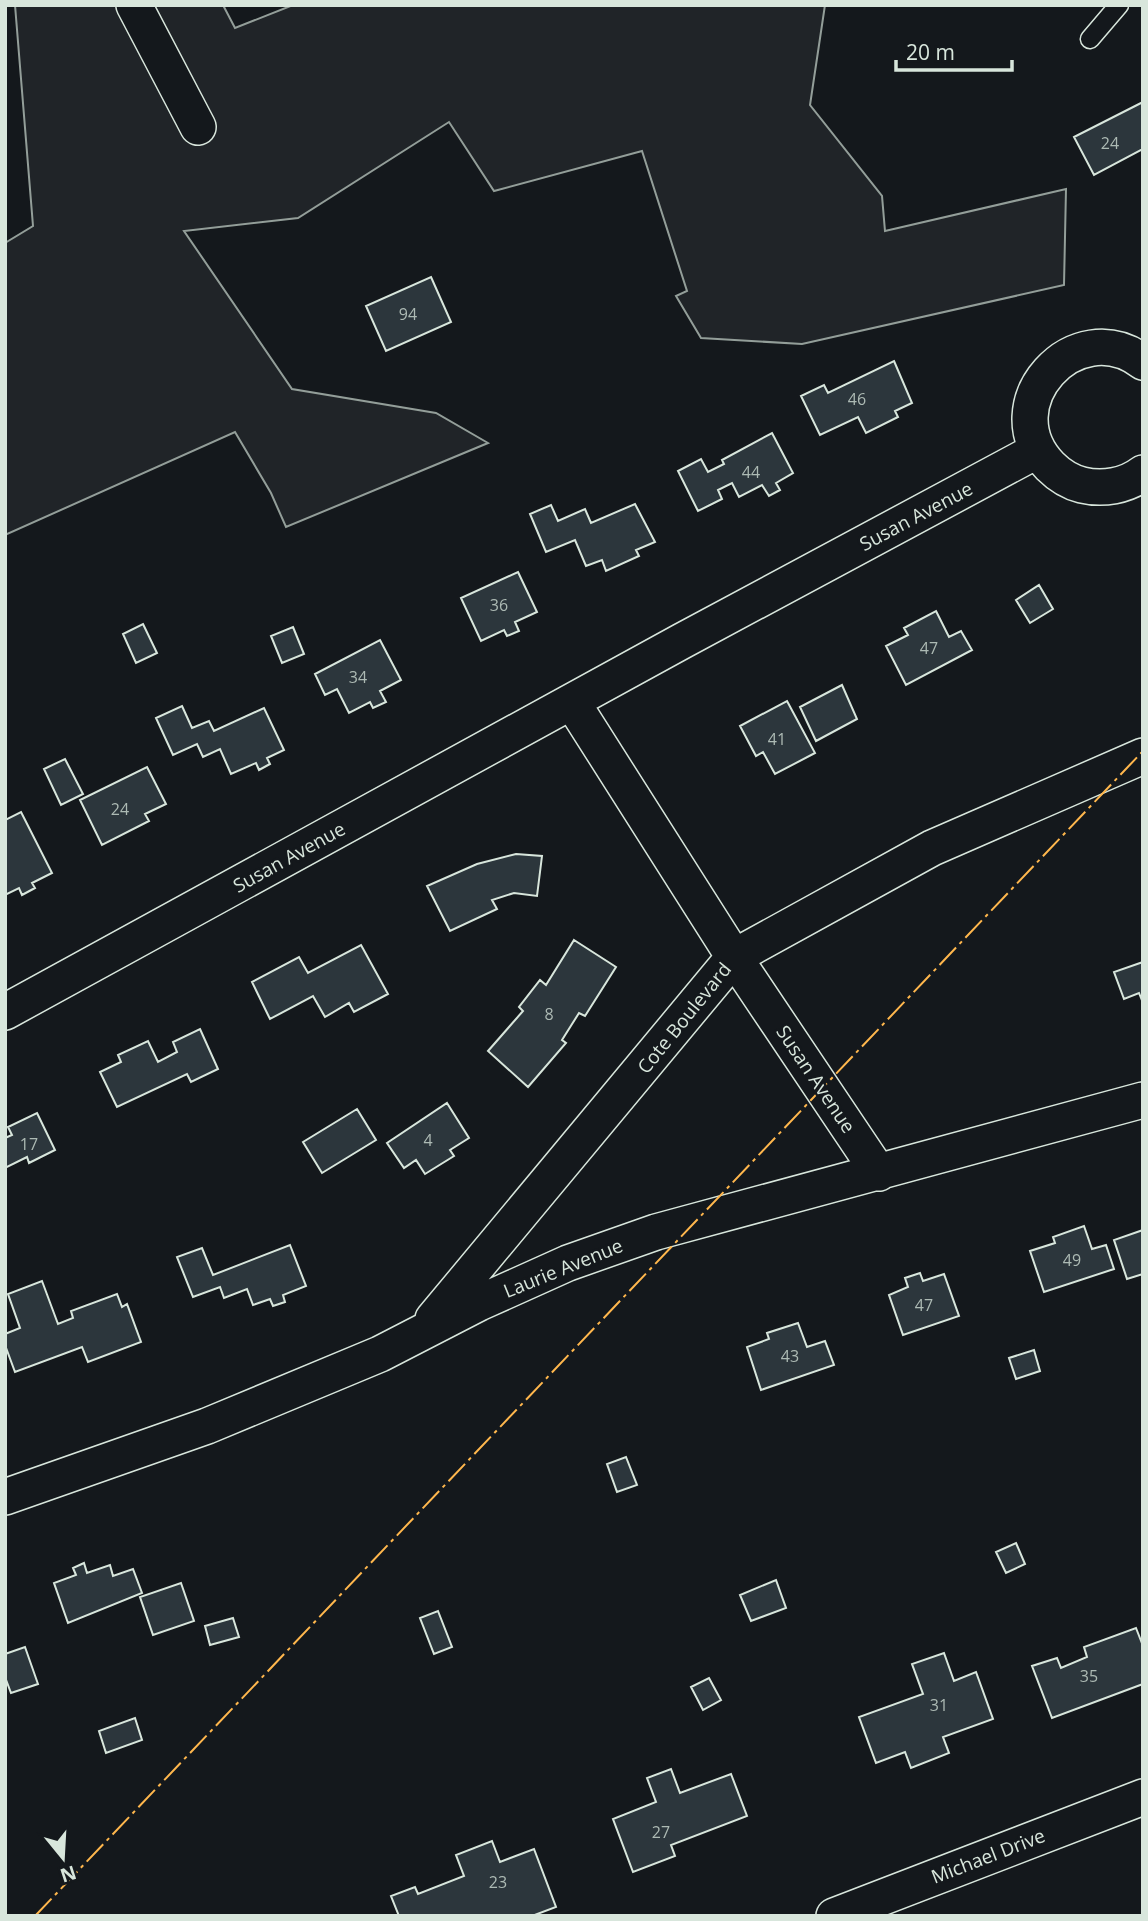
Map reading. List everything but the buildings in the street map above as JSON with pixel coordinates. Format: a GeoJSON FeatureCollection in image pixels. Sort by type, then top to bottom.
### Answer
{"type":"FeatureCollection","features":[{"type":"Feature","properties":{"kind":"street"},"geometry":{"type":"LineString","coordinates":[[134,5],[198,127]]}},
{"type":"Feature","properties":{"kind":"street"},"geometry":{"type":"LineString","coordinates":[[1143,362],[1123,351],[1096,348],[1069,355],[1057,363],[1039,383],[1031,410],[1033,438],[1038,450],[1045,461],[1064,477],[1088,486],[1114,486],[1143,473]]}},
{"type":"Feature","properties":{"kind":"street","name":"Susan Avenue"},"geometry":{"type":"LineString","coordinates":[[5,1012],[1038,450]]}},
{"type":"Feature","properties":{"kind":"street","name":"Susan Avenue"},"geometry":{"type":"LineString","coordinates":[[572,702],[734,957],[879,1173]]}},
{"type":"Feature","properties":{"kind":"street","name":"Cote Boulevard"},"geometry":{"type":"LineString","coordinates":[[422,1333],[734,957],[932,848],[1143,756]]}},
{"type":"Feature","properties":{"kind":"street","name":"Laurie Avenue"},"geometry":{"type":"LineString","coordinates":[[5,1497],[207,1426],[380,1354],[479,1303],[568,1263],[656,1232],[1143,1100]]}},
{"type":"Feature","properties":{"kind":"street","name":"Michael Drive"},"geometry":{"type":"LineString","coordinates":[[834,1916],[1143,1797]]}},
{"type":"Feature","properties":{"kind":"lane"},"geometry":{"type":"LineString","coordinates":[[1090,39],[1119,5]]}},
{"type":"Feature","properties":{"kind":"shaded area"},"geometry":{"type":"Polygon","coordinates":[[[15,5],[223,5],[235,28],[293,5],[825,5],[810,105],[882,196],[885,231],[1066,189],[1064,285],[802,344],[701,338],[676,296],[687,291],[642,151],[494,191],[449,122],[298,218],[184,231],[292,389],[436,413],[488,443],[286,527],[271,493],[235,432],[5,535],[5,243],[33,226],[15,5]]]}},
{"type":"Feature","properties":{"kind":"power"},"geometry":{"type":"LineString","coordinates":[[35,1916],[1143,751]]}}]}
